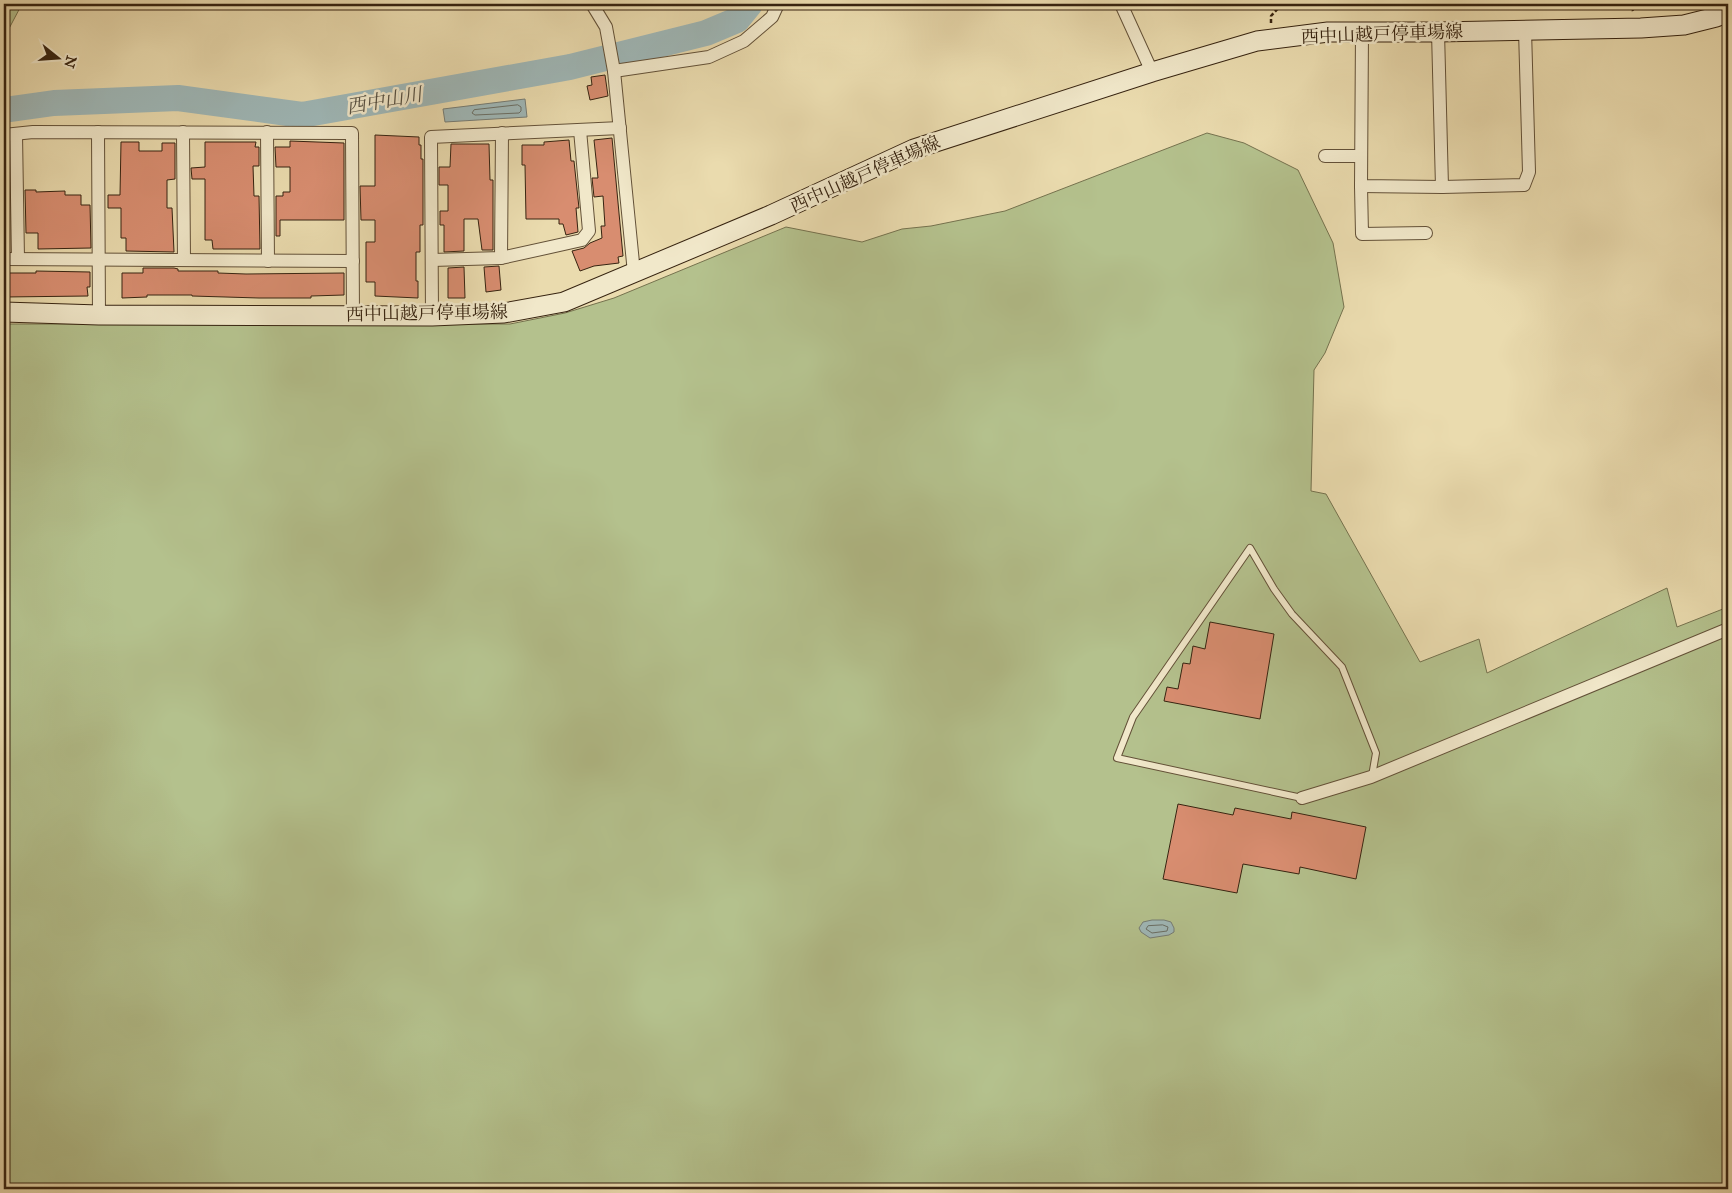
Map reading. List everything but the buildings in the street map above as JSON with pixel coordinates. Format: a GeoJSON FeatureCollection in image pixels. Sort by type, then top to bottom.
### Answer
{"type":"FeatureCollection","features":[{"type":"Feature","properties":{"kind":"main road","name":"西中山越戸停車場線"},"geometry":{"type":"LineString","coordinates":[[4,312],[98,315],[432,316],[504,314],[564,302],[771,215],[914,149],[1152,72],[1257,41],[1328,32],[1641,28],[1684,25],[1728,12]]}},
{"type":"Feature","properties":{"kind":"street"},"geometry":{"type":"LineString","coordinates":[[592,4],[606,27],[613,69],[634,273]]}},
{"type":"Feature","properties":{"kind":"street"},"geometry":{"type":"LineString","coordinates":[[613,69],[709,57],[744,41],[772,17],[778,4]]}},
{"type":"Feature","properties":{"kind":"street"},"geometry":{"type":"LineString","coordinates":[[1121,4],[1152,72]]}},
{"type":"Feature","properties":{"kind":"street"},"geometry":{"type":"LineString","coordinates":[[1361,186],[1524,185],[1529,172],[1525,30]]}},
{"type":"Feature","properties":{"kind":"street"},"geometry":{"type":"LineString","coordinates":[[1362,32],[1360,156],[1362,234],[1426,233]]}},
{"type":"Feature","properties":{"kind":"street"},"geometry":{"type":"LineString","coordinates":[[1438,32],[1442,187]]}},
{"type":"Feature","properties":{"kind":"street"},"geometry":{"type":"LineString","coordinates":[[432,316],[431,137],[620,128]]}},
{"type":"Feature","properties":{"kind":"street"},"geometry":{"type":"LineString","coordinates":[[432,260],[501,258],[582,240],[589,231],[580,130]]}},
{"type":"Feature","properties":{"kind":"street"},"geometry":{"type":"LineString","coordinates":[[18,259],[10,134],[33,132],[352,133],[353,315]]}},
{"type":"Feature","properties":{"kind":"street"},"geometry":{"type":"LineString","coordinates":[[98,132],[98,315]]}},
{"type":"Feature","properties":{"kind":"street"},"geometry":{"type":"LineString","coordinates":[[182,132],[184,260]]}},
{"type":"Feature","properties":{"kind":"street"},"geometry":{"type":"LineString","coordinates":[[267,132],[268,261]]}},
{"type":"Feature","properties":{"kind":"street"},"geometry":{"type":"LineString","coordinates":[[501,258],[502,134]]}},
{"type":"Feature","properties":{"kind":"street"},"geometry":{"type":"LineString","coordinates":[[1325,156],[1360,156]]}},
{"type":"Feature","properties":{"kind":"street"},"geometry":{"type":"LineString","coordinates":[[4,259],[353,261]]}},
{"type":"Feature","properties":{"kind":"street"},"geometry":{"type":"LineString","coordinates":[[1302,798],[1372,777],[1728,629]]}},
{"type":"Feature","properties":{"kind":"lane"},"geometry":{"type":"LineString","coordinates":[[1302,798],[1117,758],[1133,716],[1250,548],[1274,589],[1292,614],[1342,666],[1376,753],[1372,777]]}},
{"type":"Feature","properties":{"kind":"path"},"geometry":{"type":"LineString","coordinates":[[1272,39],[1271,16],[1280,6],[1285,4]]}},
{"type":"Feature","properties":{"kind":"green space"},"geometry":{"type":"Polygon","coordinates":[[[4,4],[22,4],[4,38],[4,4]]]}},
{"type":"Feature","properties":{"kind":"green space"},"geometry":{"type":"Polygon","coordinates":[[[1207,133],[1244,143],[1298,170],[1333,243],[1344,307],[1325,353],[1314,370],[1311,491],[1326,494],[1420,662],[1479,639],[1487,673],[1667,588],[1677,627],[1728,607],[1728,1189],[4,1189],[4,324],[510,324],[565,313],[614,298],[786,227],[862,242],[902,229],[931,226],[1005,211],[1207,133]]]}},
{"type":"Feature","properties":{"kind":"water"},"geometry":{"type":"Polygon","coordinates":[[[525,99],[527,117],[445,122],[443,109],[525,99]]]}},
{"type":"Feature","properties":{"kind":"water"},"geometry":{"type":"Polygon","coordinates":[[[1152,920],[1171,922],[1174,932],[1169,935],[1150,938],[1141,932],[1139,928],[1143,922],[1152,920]]]}},
{"type":"Feature","properties":{"kind":"waterway","name":"西中山川"},"geometry":{"type":"LineString","coordinates":[[4,110],[54,103],[178,98],[302,115],[570,67],[706,33],[737,20],[750,4]]}}]}
